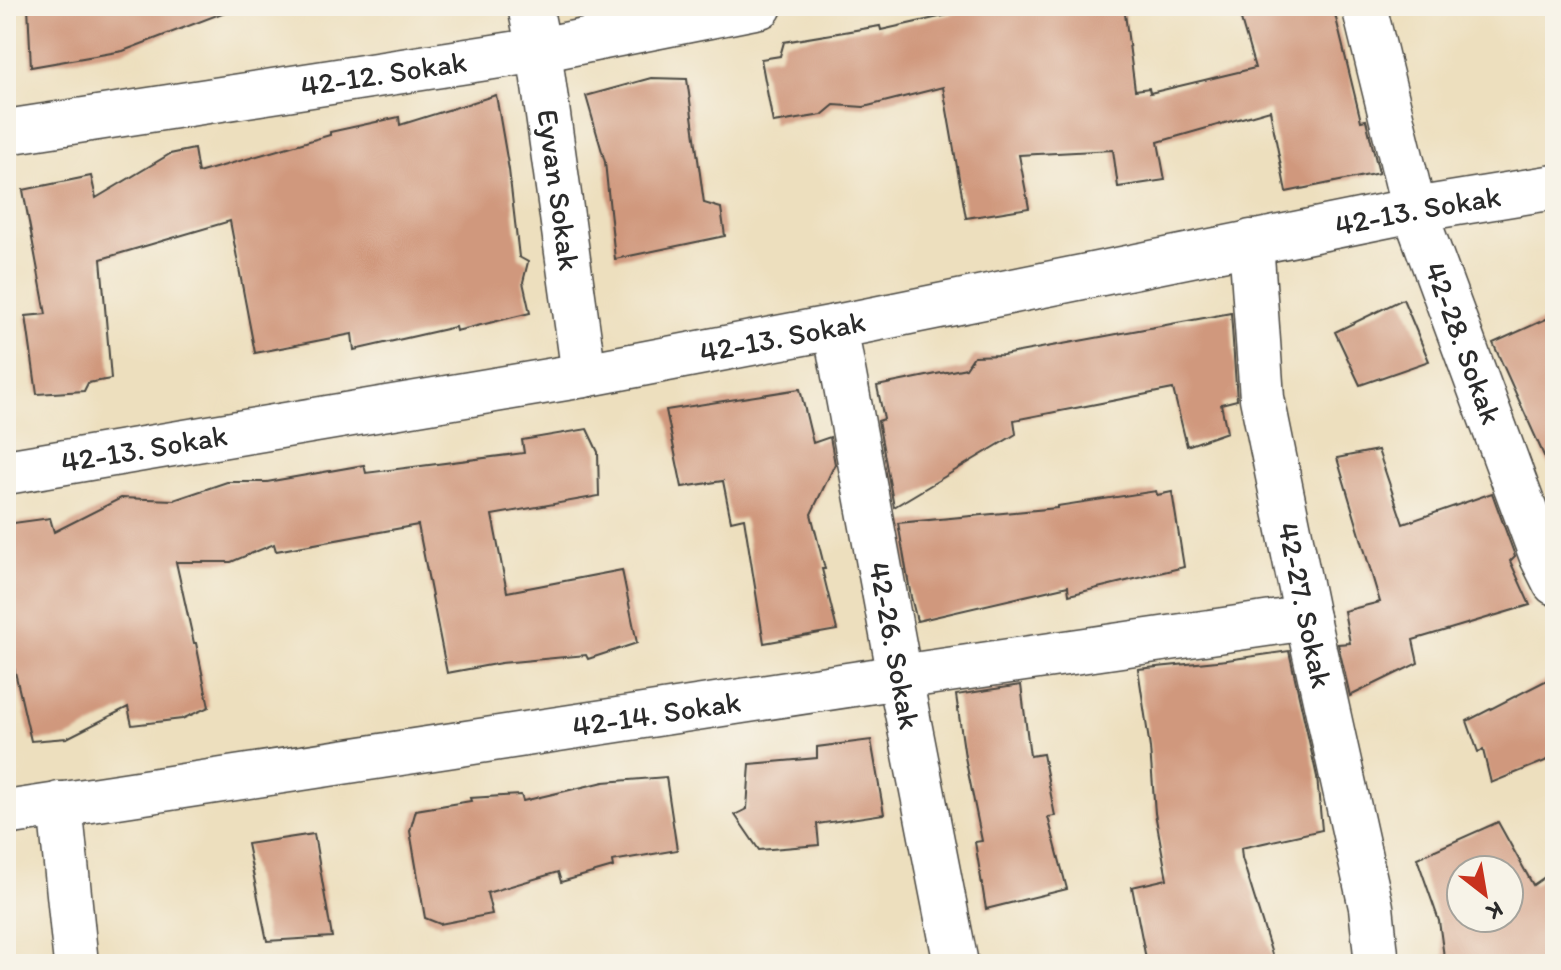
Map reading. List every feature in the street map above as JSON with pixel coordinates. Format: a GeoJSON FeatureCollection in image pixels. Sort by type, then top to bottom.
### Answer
{"type":"FeatureCollection","features":[{"type":"Feature","properties":{"kind":"street","name":"Eyvan Sokak"},"geometry":{"type":"LineString","coordinates":[[530,6],[539,50],[584,375]]}},
{"type":"Feature","properties":{"kind":"street","name":"42-12. Sokak"},"geometry":{"type":"LineString","coordinates":[[6,132],[539,50],[760,6]]}},
{"type":"Feature","properties":{"kind":"street","name":"42-28. Sokak"},"geometry":{"type":"LineString","coordinates":[[1364,6],[1414,210],[1542,557],[1555,583]]}},
{"type":"Feature","properties":{"kind":"street","name":"42-13. Sokak"},"geometry":{"type":"LineString","coordinates":[[6,472],[584,375],[1414,210],[1555,187]]}},
{"type":"Feature","properties":{"kind":"street","name":"42-27. Sokak"},"geometry":{"type":"LineString","coordinates":[[1251,242],[1262,398],[1371,907],[1377,964]]}},
{"type":"Feature","properties":{"kind":"street","name":"42-26. Sokak"},"geometry":{"type":"LineString","coordinates":[[835,327],[956,964]]}},
{"type":"Feature","properties":{"kind":"street","name":"42-14. Sokak"},"geometry":{"type":"LineString","coordinates":[[6,813],[1307,618]]}},
{"type":"Feature","properties":{"kind":"street"},"geometry":{"type":"LineString","coordinates":[[60,804],[76,964]]}},
{"type":"Feature","properties":{"kind":"building"},"geometry":{"type":"Polygon","coordinates":[[[28,6],[232,6],[233,9],[123,51],[31,67],[28,6]]]}},
{"type":"Feature","properties":{"kind":"building"},"geometry":{"type":"Polygon","coordinates":[[[988,6],[1124,6],[1135,90],[1149,88],[1150,93],[1255,68],[1237,6],[1333,6],[1361,121],[1366,120],[1379,173],[1286,192],[1270,110],[1158,142],[1165,180],[1118,187],[1113,150],[1019,155],[1029,208],[966,218],[943,87],[864,107],[834,105],[822,115],[773,123],[761,59],[780,56],[784,42],[880,26],[881,30],[988,6]]]}},
{"type":"Feature","properties":{"kind":"building"},"geometry":{"type":"Polygon","coordinates":[[[651,78],[687,79],[704,203],[721,208],[725,236],[615,259],[605,162],[586,96],[651,78]]]}},
{"type":"Feature","properties":{"kind":"building"},"geometry":{"type":"Polygon","coordinates":[[[496,95],[519,257],[528,262],[523,282],[530,313],[354,350],[352,334],[255,353],[230,221],[101,259],[111,379],[88,383],[84,391],[37,394],[26,316],[46,314],[23,190],[91,176],[96,198],[170,154],[194,149],[198,173],[330,135],[330,132],[399,117],[400,125],[496,95]]]}},
{"type":"Feature","properties":{"kind":"building"},"geometry":{"type":"Polygon","coordinates":[[[1403,299],[1429,361],[1360,385],[1335,332],[1403,299]]]}},
{"type":"Feature","properties":{"kind":"building"},"geometry":{"type":"Polygon","coordinates":[[[1231,313],[1237,400],[1221,404],[1227,432],[1187,446],[1173,389],[1014,420],[1016,434],[894,507],[878,421],[884,419],[877,386],[966,368],[974,356],[1003,355],[1231,313]]]}},
{"type":"Feature","properties":{"kind":"building"},"geometry":{"type":"Polygon","coordinates":[[[1555,315],[1555,480],[1493,343],[1555,315]]]}},
{"type":"Feature","properties":{"kind":"building"},"geometry":{"type":"Polygon","coordinates":[[[800,389],[813,443],[830,437],[835,464],[811,514],[837,630],[764,643],[744,518],[731,521],[723,481],[682,487],[666,410],[800,389]]]}},
{"type":"Feature","properties":{"kind":"building"},"geometry":{"type":"Polygon","coordinates":[[[587,429],[598,452],[599,496],[492,515],[507,592],[622,570],[637,643],[588,659],[586,655],[501,663],[447,673],[418,525],[276,551],[274,544],[231,562],[176,562],[209,707],[182,719],[132,725],[128,707],[67,738],[31,741],[6,633],[6,524],[50,518],[54,532],[121,498],[174,500],[227,482],[267,482],[364,465],[366,473],[524,453],[522,440],[587,429]]]}},
{"type":"Feature","properties":{"kind":"building"},"geometry":{"type":"Polygon","coordinates":[[[1378,450],[1403,524],[1492,493],[1515,556],[1510,561],[1530,605],[1413,640],[1418,663],[1350,696],[1338,644],[1350,643],[1344,611],[1380,602],[1337,458],[1378,450]]]}},
{"type":"Feature","properties":{"kind":"building"},"geometry":{"type":"Polygon","coordinates":[[[1156,491],[1157,495],[1172,492],[1184,567],[1069,595],[1068,586],[917,621],[898,523],[1057,508],[1156,491]]]}},
{"type":"Feature","properties":{"kind":"building"},"geometry":{"type":"Polygon","coordinates":[[[1289,651],[1317,777],[1322,830],[1241,848],[1275,964],[1147,964],[1132,887],[1167,879],[1155,813],[1150,748],[1138,669],[1289,651]]]}},
{"type":"Feature","properties":{"kind":"building"},"geometry":{"type":"Polygon","coordinates":[[[1555,676],[1555,757],[1491,783],[1483,750],[1478,752],[1467,721],[1555,676]]]}},
{"type":"Feature","properties":{"kind":"building"},"geometry":{"type":"Polygon","coordinates":[[[1021,685],[1030,756],[1043,754],[1055,816],[1048,817],[1067,889],[986,909],[975,842],[982,841],[956,695],[1021,685]]]}},
{"type":"Feature","properties":{"kind":"building"},"geometry":{"type":"Polygon","coordinates":[[[871,740],[884,814],[817,824],[819,845],[759,850],[735,815],[747,809],[750,764],[817,758],[817,747],[871,740]]]}},
{"type":"Feature","properties":{"kind":"building"},"geometry":{"type":"Polygon","coordinates":[[[666,777],[677,850],[612,861],[613,867],[561,882],[558,872],[487,893],[492,914],[440,924],[425,918],[410,831],[416,810],[471,801],[470,798],[521,795],[523,801],[604,782],[666,777]]]}},
{"type":"Feature","properties":{"kind":"building"},"geometry":{"type":"Polygon","coordinates":[[[1498,822],[1516,854],[1445,854],[1445,934],[1525,934],[1525,871],[1533,885],[1555,870],[1555,964],[1445,964],[1439,921],[1417,858],[1498,822]]]}},
{"type":"Feature","properties":{"kind":"building"},"geometry":{"type":"Polygon","coordinates":[[[314,834],[332,937],[267,941],[247,844],[314,834]]]}}]}
